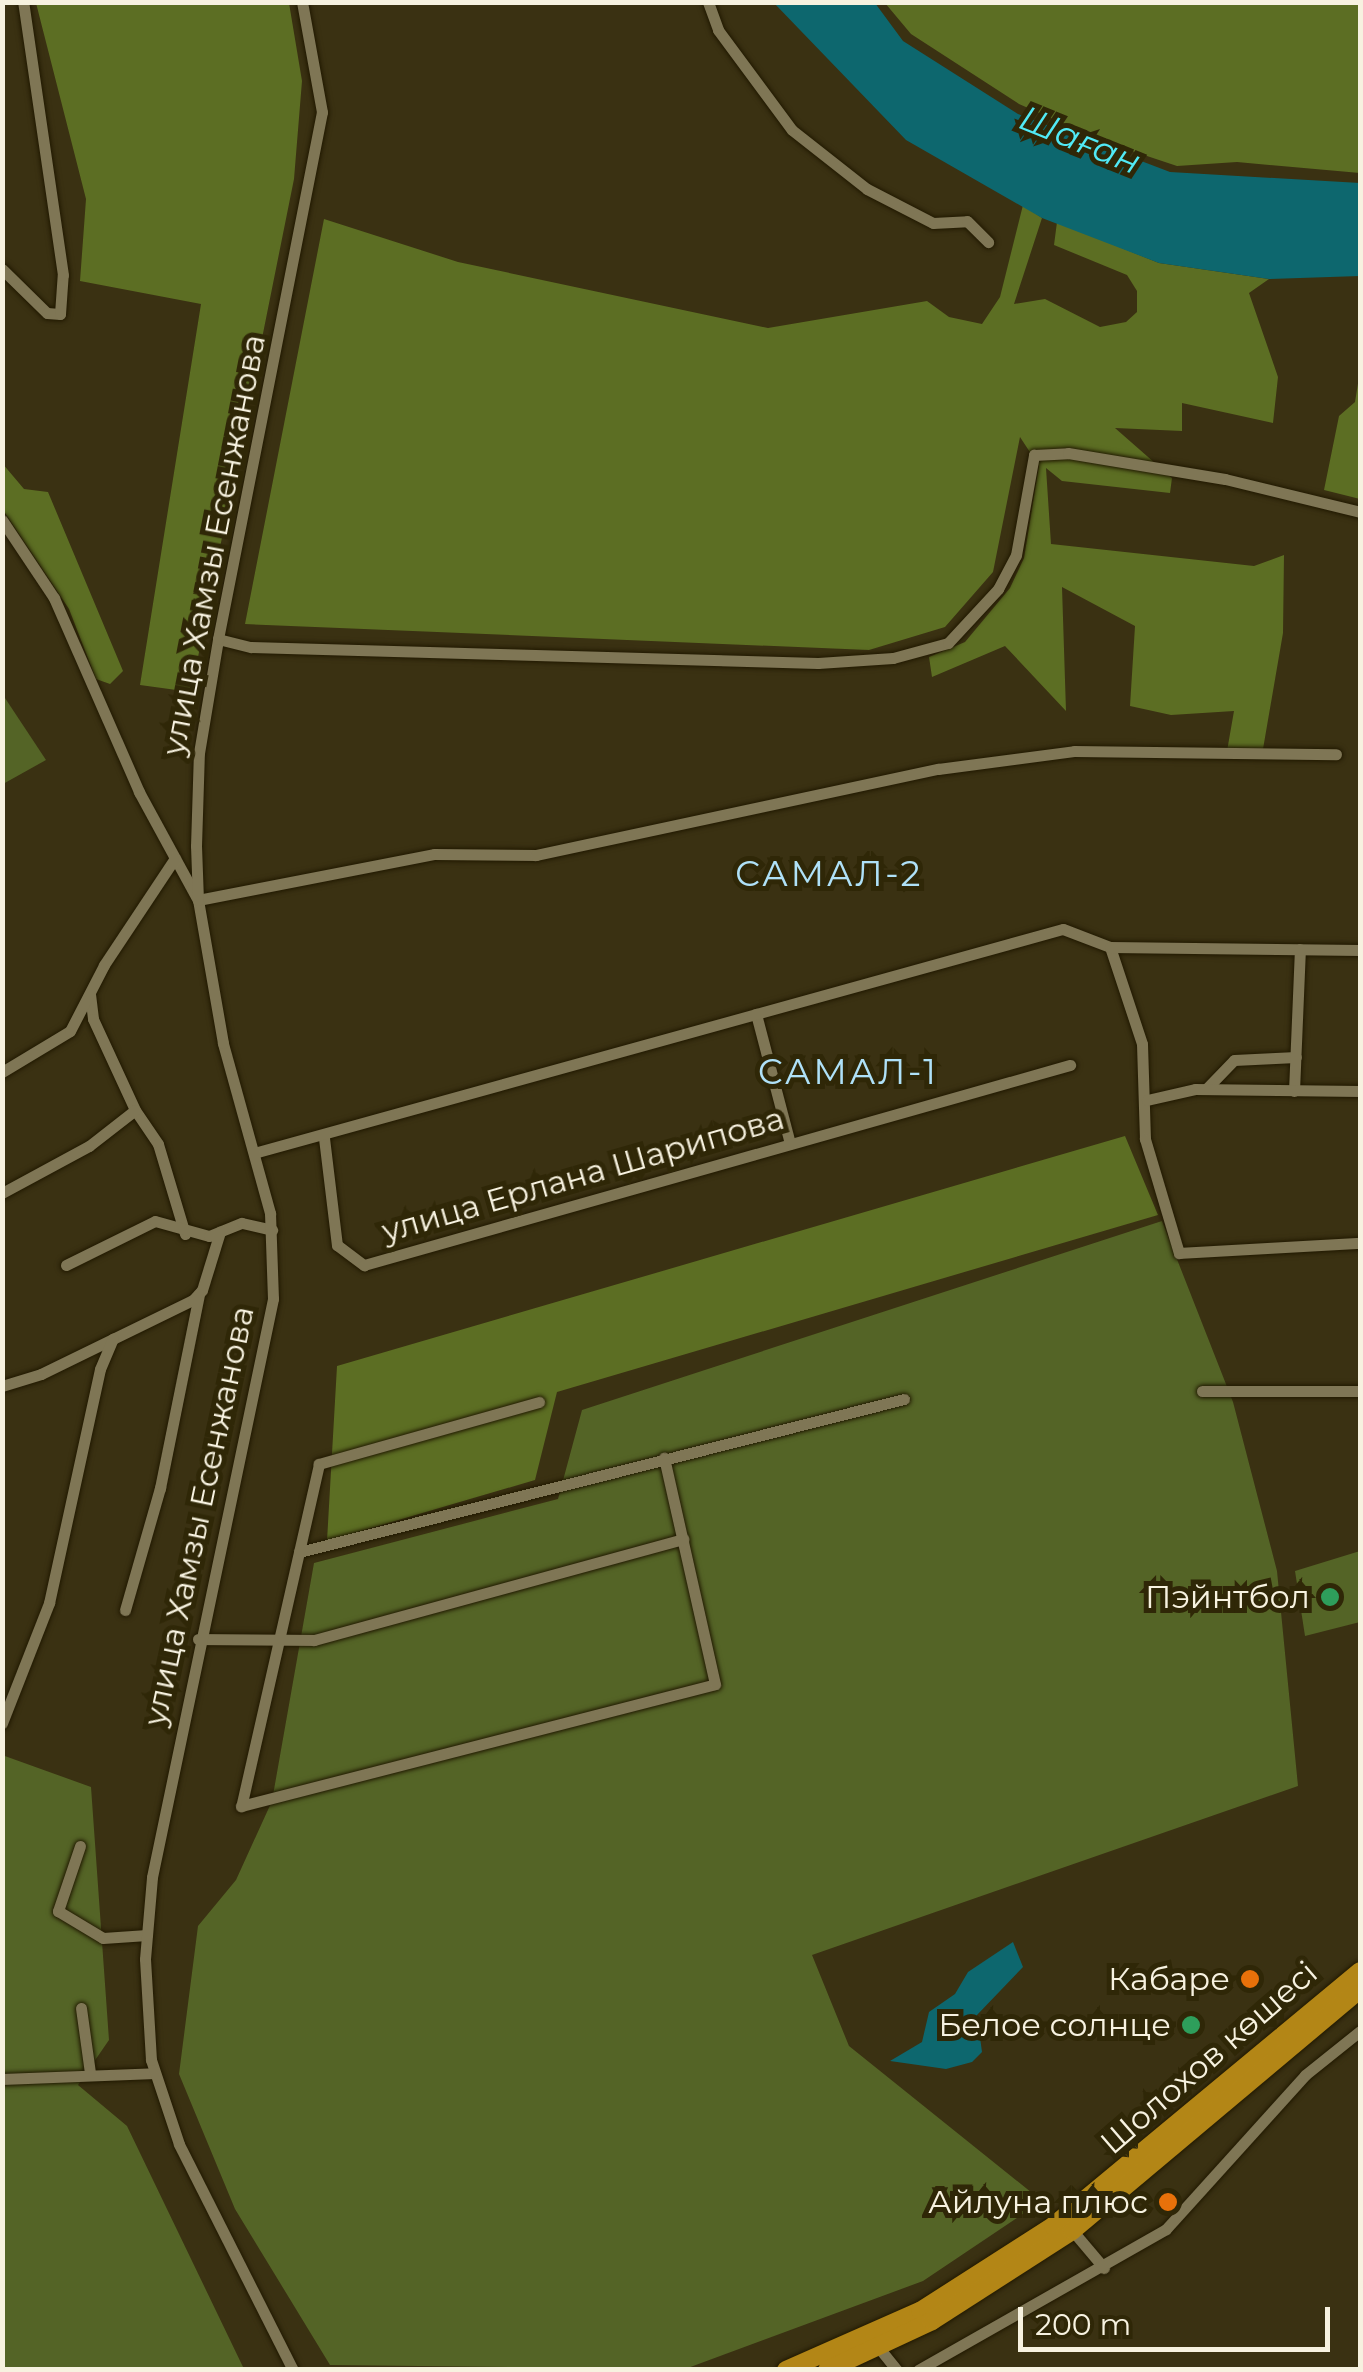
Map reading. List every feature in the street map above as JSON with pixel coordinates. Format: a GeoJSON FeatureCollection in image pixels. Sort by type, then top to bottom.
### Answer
{"type":"FeatureCollection","features":[{"type":"Feature","properties":{"kind":"highway","name":"Шолохов көшесі"},"geometry":{"type":"LineString","coordinates":[[786,2370],[920,2311],[1070,2223],[1360,1971]]}},
{"type":"Feature","properties":{"kind":"highway","name":"Шолохов көшесі"},"geometry":{"type":"LineString","coordinates":[[827,2370],[880,2348],[999,2281],[1360,1989]]}},
{"type":"Feature","properties":{"kind":"street"},"geometry":{"type":"LineString","coordinates":[[2,269],[47,313],[60,314],[63,275],[22,2]]}},
{"type":"Feature","properties":{"kind":"street","name":"улица Хамзы Есенжанова"},"geometry":{"type":"LineString","coordinates":[[293,2370],[179,2144],[155,2073],[146,2007],[152,1877],[198,1639],[268,1338],[272,1230],[223,1043],[198,900],[199,753],[322,112],[302,2]]}},
{"type":"Feature","properties":{"kind":"street"},"geometry":{"type":"LineString","coordinates":[[708,2],[718,30],[792,130],[867,189],[933,223],[967,220],[988,242]]}},
{"type":"Feature","properties":{"kind":"street"},"geometry":{"type":"LineString","coordinates":[[218,639],[251,647],[818,663],[892,658],[948,644],[998,589],[1016,555],[1034,455],[1068,453],[1226,478],[1360,512]]}},
{"type":"Feature","properties":{"kind":"street"},"geometry":{"type":"LineString","coordinates":[[2,520],[54,598],[139,792],[198,900],[280,889],[434,854],[536,855],[938,769],[1074,751],[1336,754]]}},
{"type":"Feature","properties":{"kind":"street"},"geometry":{"type":"LineString","coordinates":[[2,1072],[70,1031],[175,858]]}},
{"type":"Feature","properties":{"kind":"street"},"geometry":{"type":"LineString","coordinates":[[254,1154],[324,1138],[1063,929],[1110,947],[1360,950]]}},
{"type":"Feature","properties":{"kind":"street"},"geometry":{"type":"LineString","coordinates":[[1110,947],[1142,1044],[1146,1139],[1179,1252],[1360,1243]]}},
{"type":"Feature","properties":{"kind":"street"},"geometry":{"type":"LineString","coordinates":[[1294,1091],[1300,949]]}},
{"type":"Feature","properties":{"kind":"street"},"geometry":{"type":"LineString","coordinates":[[90,994],[93,1019],[135,1110],[158,1144],[186,1234]]}},
{"type":"Feature","properties":{"kind":"street"},"geometry":{"type":"LineString","coordinates":[[756,1014],[790,1144]]}},
{"type":"Feature","properties":{"kind":"street"},"geometry":{"type":"LineString","coordinates":[[1206,1089],[1234,1060],[1296,1057]]}},
{"type":"Feature","properties":{"kind":"street","name":"улица Ерлана Шарипова"},"geometry":{"type":"LineString","coordinates":[[324,1138],[337,1245],[364,1266],[1070,1065]]}},
{"type":"Feature","properties":{"kind":"street"},"geometry":{"type":"LineString","coordinates":[[1147,1100],[1206,1089],[1360,1091]]}},
{"type":"Feature","properties":{"kind":"street"},"geometry":{"type":"LineString","coordinates":[[2,1193],[89,1146],[135,1110]]}},
{"type":"Feature","properties":{"kind":"street"},"geometry":{"type":"LineString","coordinates":[[66,1265],[155,1222],[186,1234],[220,1232],[242,1223],[272,1230]]}},
{"type":"Feature","properties":{"kind":"street"},"geometry":{"type":"LineString","coordinates":[[125,1610],[160,1488],[199,1294],[220,1232]]}},
{"type":"Feature","properties":{"kind":"street"},"geometry":{"type":"LineString","coordinates":[[2,1386],[112,1339],[199,1294]]}},
{"type":"Feature","properties":{"kind":"street"},"geometry":{"type":"LineString","coordinates":[[2,1723],[48,1603],[112,1339]]}},
{"type":"Feature","properties":{"kind":"street"},"geometry":{"type":"LineString","coordinates":[[1202,1391],[1360,1391]]}},
{"type":"Feature","properties":{"kind":"street"},"geometry":{"type":"LineString","coordinates":[[299,1552],[904,1399]]}},
{"type":"Feature","properties":{"kind":"street"},"geometry":{"type":"LineString","coordinates":[[540,1402],[318,1464],[241,1806],[715,1684],[664,1458]]}},
{"type":"Feature","properties":{"kind":"street"},"geometry":{"type":"LineString","coordinates":[[198,1639],[275,1644],[446,1609],[683,1540]]}},
{"type":"Feature","properties":{"kind":"street"},"geometry":{"type":"LineString","coordinates":[[80,1846],[58,1911],[103,1938],[147,1935]]}},
{"type":"Feature","properties":{"kind":"street"},"geometry":{"type":"LineString","coordinates":[[81,2008],[90,2074]]}},
{"type":"Feature","properties":{"kind":"street"},"geometry":{"type":"LineString","coordinates":[[918,2370],[1104,2268],[1166,2229],[1305,2076],[1360,2031]]}},
{"type":"Feature","properties":{"kind":"street"},"geometry":{"type":"LineString","coordinates":[[2,2079],[155,2073]]}},
{"type":"Feature","properties":{"kind":"street"},"geometry":{"type":"LineString","coordinates":[[1070,2223],[1104,2268]]}},
{"type":"Feature","properties":{"kind":"street"},"geometry":{"type":"LineString","coordinates":[[880,2348],[897,2370]]}},
{"type":"Feature","properties":{"kind":"green space"},"geometry":{"type":"Polygon","coordinates":[[[36,3],[289,3],[302,81],[294,179],[191,692],[140,685],[201,304],[80,281],[86,199],[36,3]]]}},
{"type":"Feature","properties":{"kind":"green space"},"geometry":{"type":"Polygon","coordinates":[[[885,3],[1360,3],[1360,173],[1237,162],[1177,166],[1105,142],[1019,104],[911,34],[885,3]]]}},
{"type":"Feature","properties":{"kind":"green space"},"geometry":{"type":"Polygon","coordinates":[[[1023,205],[1042,218],[1014,304],[1045,299],[1100,327],[1126,322],[1137,312],[1137,291],[1127,275],[1054,245],[1057,222],[1159,263],[1269,279],[1249,293],[1278,377],[1273,423],[1182,403],[1182,431],[1115,428],[1172,478],[1170,493],[1062,481],[1046,468],[1051,544],[1254,566],[1284,555],[1283,633],[1263,749],[1227,751],[1234,711],[1171,715],[1130,706],[1135,626],[1062,587],[1066,711],[1005,646],[932,677],[929,657],[965,642],[1010,588],[1024,558],[1039,466],[1020,437],[993,572],[945,627],[869,650],[245,624],[324,219],[458,262],[768,328],[927,301],[949,317],[982,324],[1000,297],[1023,205]]]}},
{"type":"Feature","properties":{"kind":"green space"},"geometry":{"type":"Polygon","coordinates":[[[1360,371],[1360,499],[1324,490],[1339,416],[1355,402],[1360,371]]]}},
{"type":"Feature","properties":{"kind":"green space"},"geometry":{"type":"Polygon","coordinates":[[[2,463],[24,489],[48,492],[123,671],[110,684],[96,679],[69,609],[3,510],[2,463]]]}},
{"type":"Feature","properties":{"kind":"green space"},"geometry":{"type":"Polygon","coordinates":[[[3,695],[46,760],[2,784],[3,695]]]}},
{"type":"Feature","properties":{"kind":"green space"},"geometry":{"type":"Polygon","coordinates":[[[1125,1136],[1158,1215],[557,1392],[535,1480],[327,1541],[337,1366],[1125,1136]]]}},
{"type":"Feature","properties":{"kind":"green space"},"geometry":{"type":"Polygon","coordinates":[[[1162,1221],[1233,1402],[1277,1571],[1298,1786],[812,1955],[849,2046],[1042,2201],[923,2281],[685,2369],[330,2365],[235,2209],[179,2074],[198,1926],[236,1880],[272,1801],[314,1563],[558,1499],[582,1410],[1162,1221]]]}},
{"type":"Feature","properties":{"kind":"green space","name":"Пэйнтбол"},"geometry":{"type":"Polygon","coordinates":[[[1360,1551],[1360,1622],[1305,1636],[1295,1571],[1360,1551]]]}},
{"type":"Feature","properties":{"kind":"green space"},"geometry":{"type":"Polygon","coordinates":[[[2,1755],[91,1787],[109,2040],[78,2085],[127,2126],[244,2369],[3,2369],[2,1755]]]}},
{"type":"Feature","properties":{"kind":"water","name":"Шаған"},"geometry":{"type":"Polygon","coordinates":[[[774,3],[875,3],[903,41],[1018,114],[1170,172],[1360,183],[1360,276],[1269,279],[1159,263],[1042,218],[906,140],[774,3]]]}},
{"type":"Feature","properties":{"kind":"water"},"geometry":{"type":"Polygon","coordinates":[[[1013,1942],[1023,1967],[977,2015],[982,2052],[972,2062],[946,2069],[890,2061],[922,2042],[929,2012],[955,1994],[968,1972],[1013,1942]]]}},
{"type":"Feature","properties":{"kind":"place","name":"Пэйнтбол"},"geometry":{"type":"Point","coordinates":[1330,1597]}},
{"type":"Feature","properties":{"kind":"place","name":"Кабаре"},"geometry":{"type":"Point","coordinates":[1250,1979]}},
{"type":"Feature","properties":{"kind":"place","name":"Белое солнце"},"geometry":{"type":"Point","coordinates":[1191,2025]}},
{"type":"Feature","properties":{"kind":"place","name":"Айлуна плюс"},"geometry":{"type":"Point","coordinates":[1168,2202]}},
{"type":"Feature","properties":{"kind":"district","name":"САМАЛ-2"},"geometry":{"type":"Point","coordinates":[829,874]}},
{"type":"Feature","properties":{"kind":"district","name":"САМАЛ-1"},"geometry":{"type":"Point","coordinates":[848,1072]}}]}
